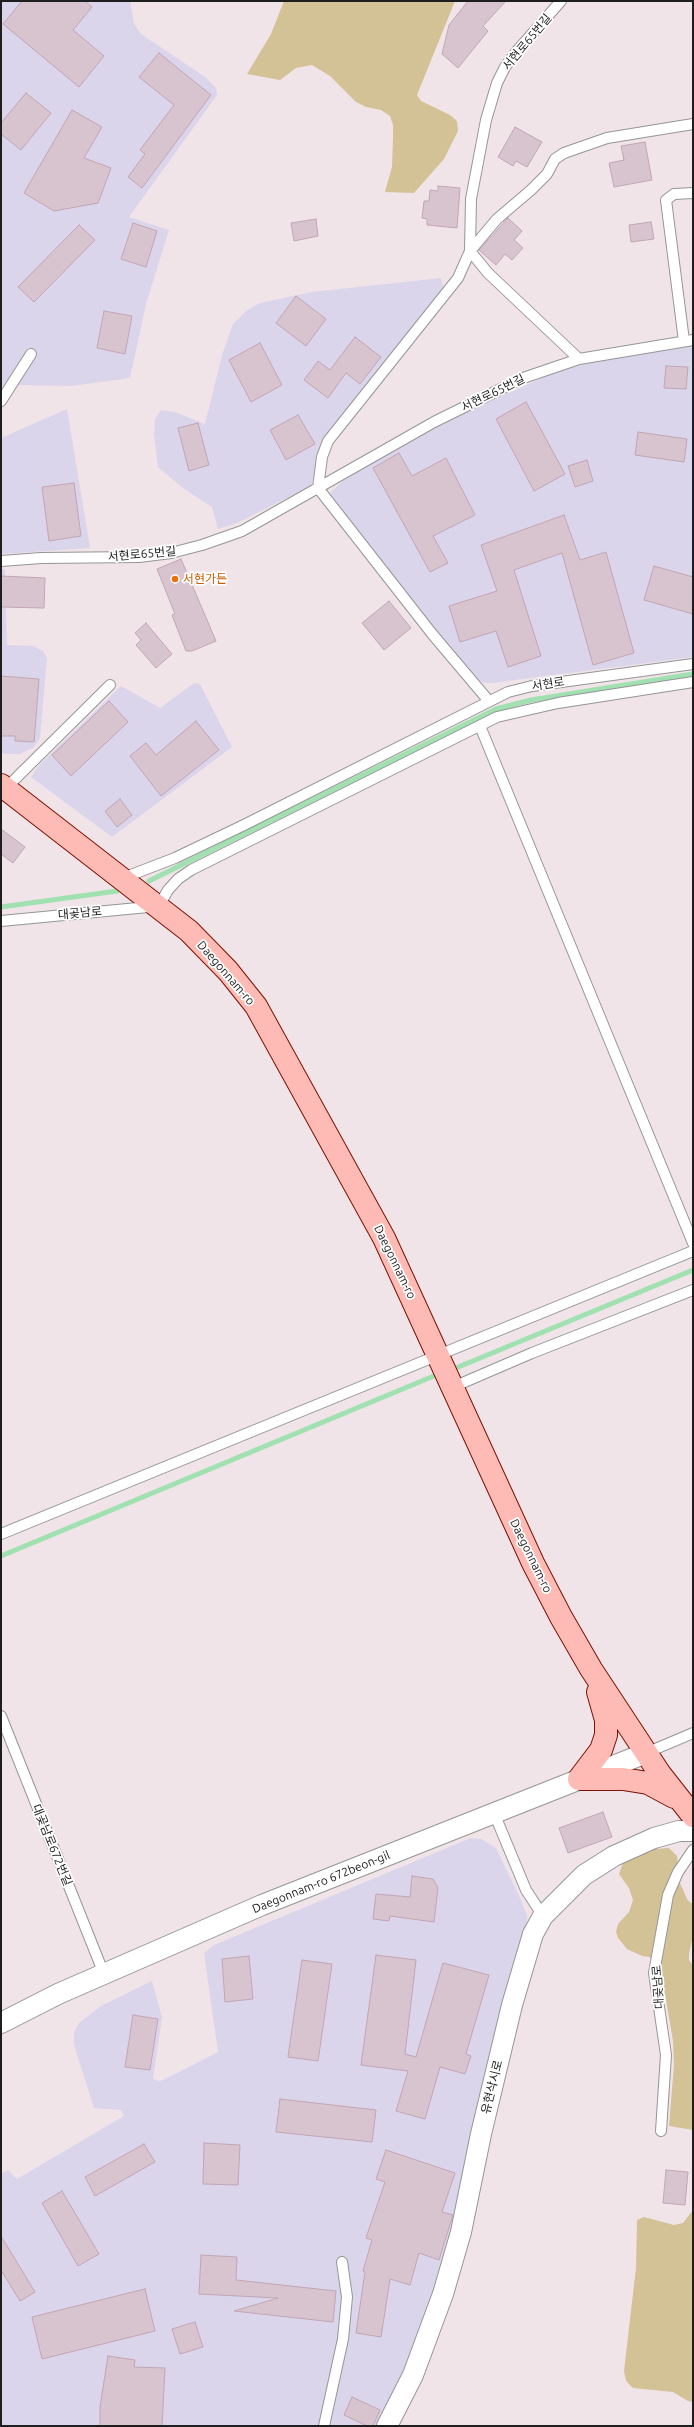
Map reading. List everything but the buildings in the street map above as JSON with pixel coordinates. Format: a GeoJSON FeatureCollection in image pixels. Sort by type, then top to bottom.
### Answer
{"type":"FeatureCollection","features":[{"type":"Feature","properties":{"kind":"street","name":"Daegonnam-ro"},"geometry":{"type":"LineString","coordinates":[[3,787],[123,878],[189,931],[228,970],[256,1006],[384,1238],[533,1563],[591,1669],[646,1752],[688,1809]]}},
{"type":"Feature","properties":{"kind":"street"},"geometry":{"type":"LineString","coordinates":[[579,1779],[601,1750],[606,1735],[606,1720],[591,1669]]}},
{"type":"Feature","properties":{"kind":"street","name":"Daegonnam-ro 672beon-gil"},"geometry":{"type":"LineString","coordinates":[[1,2023],[104,1974],[262,1905],[646,1752]]}},
{"type":"Feature","properties":{"kind":"street"},"geometry":{"type":"LineString","coordinates":[[579,1779],[623,1778],[648,1783],[688,1809]]}},
{"type":"Feature","properties":{"kind":"street","name":"유현삭시로"},"geometry":{"type":"LineString","coordinates":[[387,2426],[413,2375],[443,2294],[461,2232],[481,2134],[512,2005],[533,1934],[543,1916],[584,1874],[614,1856],[654,1838],[678,1831],[693,1831]]}},
{"type":"Feature","properties":{"kind":"lane","name":"서현로65번길"},"geometry":{"type":"LineString","coordinates":[[470,251],[471,199],[486,120],[497,83],[505,67],[516,52],[561,1]]}},
{"type":"Feature","properties":{"kind":"lane","name":"서현로65번길"},"geometry":{"type":"LineString","coordinates":[[318,488],[322,457],[328,441],[458,278],[470,251],[497,219],[547,174],[556,159],[564,153],[607,138],[693,124]]}},
{"type":"Feature","properties":{"kind":"lane","name":"서현로65번길"},"geometry":{"type":"LineString","coordinates":[[1,561],[48,558],[139,556],[171,553],[202,545],[242,531],[447,415],[523,378],[579,359],[689,341],[666,200],[674,194],[693,193]]}},
{"type":"Feature","properties":{"kind":"lane"},"geometry":{"type":"LineString","coordinates":[[470,251],[488,273],[579,359]]}},
{"type":"Feature","properties":{"kind":"lane"},"geometry":{"type":"LineString","coordinates":[[1,401],[31,354]]}},
{"type":"Feature","properties":{"kind":"lane"},"geometry":{"type":"LineString","coordinates":[[318,488],[428,629],[488,700]]}},
{"type":"Feature","properties":{"kind":"lane","name":"서현로"},"geometry":{"type":"LineString","coordinates":[[123,878],[175,858],[244,825],[415,740],[488,700],[532,686],[693,664]]}},
{"type":"Feature","properties":{"kind":"lane"},"geometry":{"type":"LineString","coordinates":[[159,906],[168,890],[178,879],[191,870],[497,717],[517,711],[693,682]]}},
{"type":"Feature","properties":{"kind":"lane"},"geometry":{"type":"LineString","coordinates":[[3,787],[110,685]]}},
{"type":"Feature","properties":{"kind":"lane"},"geometry":{"type":"LineString","coordinates":[[480,726],[693,1243]]}},
{"type":"Feature","properties":{"kind":"lane","name":"대곶남로"},"geometry":{"type":"LineString","coordinates":[[1,921],[159,906]]}},
{"type":"Feature","properties":{"kind":"lane"},"geometry":{"type":"LineString","coordinates":[[1,1534],[440,1358],[693,1251]]}},
{"type":"Feature","properties":{"kind":"lane"},"geometry":{"type":"LineString","coordinates":[[452,1385],[693,1290]]}},
{"type":"Feature","properties":{"kind":"lane","name":"대곶남로672번길"},"geometry":{"type":"LineString","coordinates":[[1,1716],[104,1974]]}},
{"type":"Feature","properties":{"kind":"lane"},"geometry":{"type":"LineString","coordinates":[[646,1752],[693,1733]]}},
{"type":"Feature","properties":{"kind":"lane"},"geometry":{"type":"LineString","coordinates":[[494,1813],[526,1890],[543,1916]]}},
{"type":"Feature","properties":{"kind":"lane","name":"대곶남로"},"geometry":{"type":"LineString","coordinates":[[661,2131],[666,2055],[654,1973],[668,1895],[678,1872],[693,1850]]}},
{"type":"Feature","properties":{"kind":"lane"},"geometry":{"type":"LineString","coordinates":[[324,2426],[343,2338],[347,2297],[342,2262]]}},
{"type":"Feature","properties":{"kind":"shaded area"},"geometry":{"type":"Polygon","coordinates":[[[1,1],[130,1],[134,24],[141,34],[205,77],[216,88],[217,95],[129,217],[169,230],[146,304],[130,378],[71,386],[18,385],[1,411],[1,1]]]}},
{"type":"Feature","properties":{"kind":"shaded area"},"geometry":{"type":"Polygon","coordinates":[[[284,1],[455,1],[417,95],[421,101],[450,115],[457,121],[458,131],[444,159],[414,193],[385,192],[392,167],[393,125],[390,116],[381,110],[366,107],[356,102],[330,76],[312,65],[296,68],[280,80],[247,74],[271,34],[284,1]]]}},
{"type":"Feature","properties":{"kind":"shaded area"},"geometry":{"type":"Polygon","coordinates":[[[441,278],[444,291],[327,436],[318,458],[311,486],[237,523],[218,529],[212,507],[184,489],[158,467],[154,434],[155,419],[161,410],[175,412],[205,424],[222,355],[233,324],[247,310],[260,303],[312,292],[441,278]]]}},
{"type":"Feature","properties":{"kind":"shaded area"},"geometry":{"type":"Polygon","coordinates":[[[693,346],[693,657],[492,683],[484,683],[477,679],[424,616],[344,515],[330,493],[344,480],[407,443],[463,413],[556,372],[596,361],[693,346]]]}},
{"type":"Feature","properties":{"kind":"shaded area"},"geometry":{"type":"Polygon","coordinates":[[[67,409],[90,548],[1,554],[1,438],[67,409]]]}},
{"type":"Feature","properties":{"kind":"shaded area"},"geometry":{"type":"Polygon","coordinates":[[[1,569],[5,569],[7,645],[34,646],[43,651],[47,658],[40,738],[34,747],[20,754],[1,753],[1,569]]]}},
{"type":"Feature","properties":{"kind":"shaded area"},"geometry":{"type":"Polygon","coordinates":[[[194,683],[200,684],[232,747],[112,837],[31,777],[40,764],[121,686],[160,708],[194,683]]]}},
{"type":"Feature","properties":{"kind":"shaded area"},"geometry":{"type":"Polygon","coordinates":[[[471,1838],[481,1839],[496,1848],[527,1915],[527,1925],[454,2233],[434,2295],[397,2390],[377,2426],[1,2426],[1,2174],[8,2170],[17,2179],[124,2116],[121,2110],[94,2108],[74,2045],[74,2033],[79,2023],[101,2006],[152,1981],[162,2017],[153,2079],[160,2081],[218,2052],[204,1953],[214,1945],[471,1838]]]}},
{"type":"Feature","properties":{"kind":"shaded area"},"geometry":{"type":"Polygon","coordinates":[[[669,1848],[677,1856],[680,1883],[687,1899],[693,1905],[693,1936],[689,1960],[693,1966],[693,2130],[669,2126],[674,2064],[673,2041],[660,1964],[649,1957],[642,1956],[627,1949],[618,1938],[616,1932],[618,1924],[629,1912],[633,1900],[629,1888],[619,1874],[624,1860],[653,1849],[669,1848]]]}},
{"type":"Feature","properties":{"kind":"shaded area"},"geometry":{"type":"Polygon","coordinates":[[[693,2210],[693,2402],[688,2401],[673,2392],[633,2388],[626,2381],[624,2371],[636,2268],[637,2220],[644,2217],[674,2225],[683,2223],[693,2210]]]}},
{"type":"Feature","properties":{"kind":"waterway"},"geometry":{"type":"LineString","coordinates":[[149,881],[496,709],[531,700],[693,674]]}},
{"type":"Feature","properties":{"kind":"waterway"},"geometry":{"type":"LineString","coordinates":[[1,907],[117,891]]}},
{"type":"Feature","properties":{"kind":"waterway"},"geometry":{"type":"LineString","coordinates":[[451,1370],[693,1270]]}},
{"type":"Feature","properties":{"kind":"waterway"},"geometry":{"type":"LineString","coordinates":[[1,1556],[441,1373]]}},
{"type":"Feature","properties":{"kind":"place","name":"서현가든"},"geometry":{"type":"Point","coordinates":[175,579]}}]}
